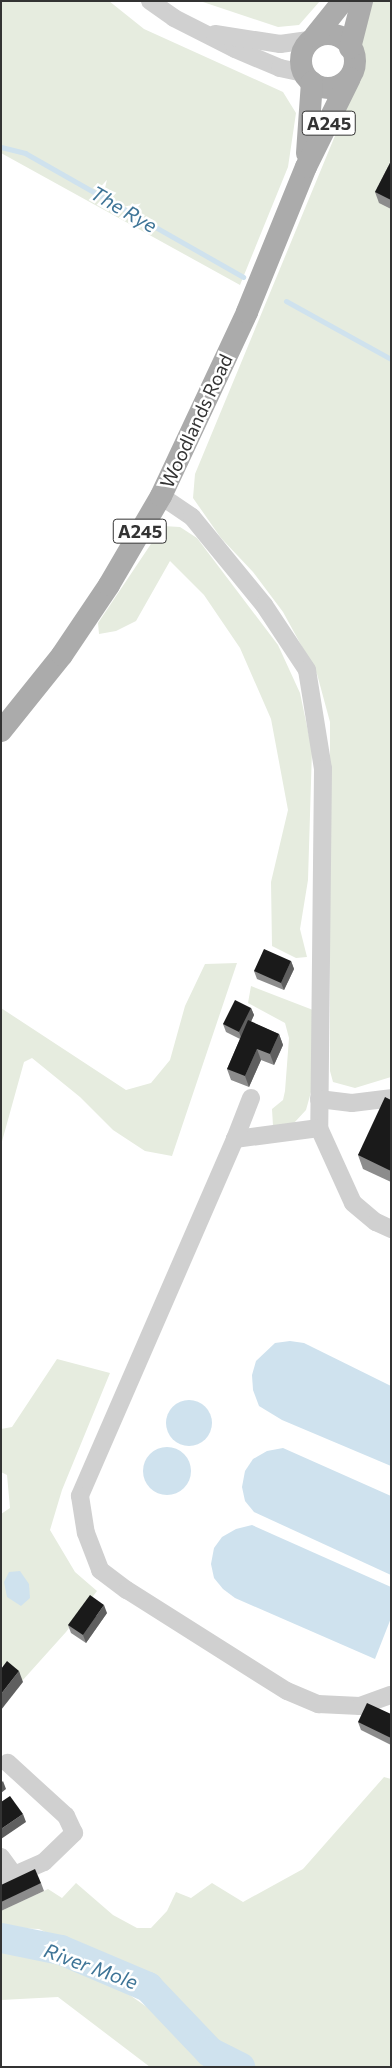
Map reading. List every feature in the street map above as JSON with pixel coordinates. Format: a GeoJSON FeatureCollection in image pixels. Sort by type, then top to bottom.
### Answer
{"type":"FeatureCollection","features":[{"type":"Feature","properties":{"kind":"main road"},"geometry":{"type":"LineString","coordinates":[[312,38],[338,37],[350,48],[356,62],[350,78],[335,88],[308,78],[300,56],[312,38],[344,1]]}},
{"type":"Feature","properties":{"kind":"main road"},"geometry":{"type":"LineString","coordinates":[[350,48],[362,1]]}},
{"type":"Feature","properties":{"kind":"main road","name":"Woodlands Road"},"geometry":{"type":"LineString","coordinates":[[306,167],[308,78]]}},
{"type":"Feature","properties":{"kind":"main road","name":"Woodlands Road"},"geometry":{"type":"LineString","coordinates":[[1,731],[62,655],[109,585],[161,496],[247,312],[306,167],[350,78]]}},
{"type":"Feature","properties":{"kind":"lane"},"geometry":{"type":"LineString","coordinates":[[150,1],[174,18],[256,60],[308,78]]}},
{"type":"Feature","properties":{"kind":"lane"},"geometry":{"type":"LineString","coordinates":[[204,32],[280,44],[312,38]]}},
{"type":"Feature","properties":{"kind":"lane"},"geometry":{"type":"LineString","coordinates":[[161,496],[192,517],[264,606],[307,670],[323,769],[319,1128],[353,1203],[376,1222],[391,1229]]}},
{"type":"Feature","properties":{"kind":"lane"},"geometry":{"type":"LineString","coordinates":[[319,1099],[352,1103],[387,1096]]}},
{"type":"Feature","properties":{"kind":"lane"},"geometry":{"type":"LineString","coordinates":[[251,1098],[80,1496],[86,1534],[100,1570],[288,1691],[318,1704],[360,1706],[391,1695]]}},
{"type":"Feature","properties":{"kind":"lane"},"geometry":{"type":"LineString","coordinates":[[235,1139],[319,1128]]}},
{"type":"Feature","properties":{"kind":"lane"},"geometry":{"type":"LineString","coordinates":[[1,1857],[8,1878],[44,1862],[74,1833],[66,1816],[8,1763]]}},
{"type":"Feature","properties":{"kind":"shaded area"},"geometry":{"type":"Polygon","coordinates":[[[1,1],[109,1],[144,29],[283,92],[296,113],[288,167],[240,285],[1,153],[1,1]]]}},
{"type":"Feature","properties":{"kind":"shaded area"},"geometry":{"type":"Polygon","coordinates":[[[200,1],[320,1],[299,25],[278,27],[200,1]]]}},
{"type":"Feature","properties":{"kind":"shaded area"},"geometry":{"type":"Polygon","coordinates":[[[367,1],[391,1],[391,1077],[355,1088],[333,1082],[330,1071],[330,722],[317,674],[283,612],[253,572],[221,538],[193,498],[195,474],[361,73],[363,59],[360,40],[367,1]]]}},
{"type":"Feature","properties":{"kind":"shaded area"},"geometry":{"type":"Polygon","coordinates":[[[163,526],[180,527],[197,538],[278,645],[300,693],[312,750],[308,880],[300,929],[307,957],[296,958],[272,946],[271,882],[288,810],[271,719],[240,648],[204,595],[170,561],[136,621],[116,631],[99,634],[98,623],[163,526]]]}},
{"type":"Feature","properties":{"kind":"shaded area"},"geometry":{"type":"Polygon","coordinates":[[[237,963],[172,1156],[145,1151],[113,1130],[80,1097],[32,1058],[24,1062],[1,1145],[1,1008],[126,1090],[151,1083],[170,1060],[185,1006],[205,964],[237,963]]]}},
{"type":"Feature","properties":{"kind":"shaded area"},"geometry":{"type":"Polygon","coordinates":[[[251,986],[313,1010],[311,1092],[306,1110],[294,1123],[273,1126],[272,1109],[283,1100],[285,1091],[289,1038],[285,1023],[248,1003],[251,986]]]}},
{"type":"Feature","properties":{"kind":"shaded area"},"geometry":{"type":"Polygon","coordinates":[[[57,1359],[110,1373],[62,1490],[50,1530],[75,1572],[97,1591],[66,1632],[22,1681],[1,1664],[1,1514],[10,1508],[7,1475],[1,1472],[1,1429],[12,1427],[57,1359]]]}},
{"type":"Feature","properties":{"kind":"shaded area"},"geometry":{"type":"Polygon","coordinates":[[[384,1777],[391,1779],[391,2067],[255,2067],[219,2047],[158,1986],[39,1929],[13,1928],[1,1934],[1,1911],[48,1889],[62,1898],[76,1883],[113,1915],[137,1928],[151,1928],[167,1911],[176,1892],[191,1898],[212,1883],[243,1902],[303,1869],[384,1777]]]}},
{"type":"Feature","properties":{"kind":"shaded area"},"geometry":{"type":"Polygon","coordinates":[[[1,1953],[52,1961],[117,1986],[151,2010],[214,2067],[150,2067],[58,1997],[1,2000],[1,1953]]]}},
{"type":"Feature","properties":{"kind":"water"},"geometry":{"type":"Polygon","coordinates":[[[290,1341],[304,1343],[391,1386],[391,1466],[282,1420],[259,1406],[253,1390],[252,1375],[256,1361],[275,1343],[290,1341]]]}},
{"type":"Feature","properties":{"kind":"water"},"geometry":{"type":"Polygon","coordinates":[[[194,1400],[206,1406],[211,1414],[211,1432],[206,1440],[198,1445],[184,1446],[172,1440],[167,1432],[166,1418],[172,1406],[180,1401],[194,1400]]]}},
{"type":"Feature","properties":{"kind":"water"},"geometry":{"type":"Polygon","coordinates":[[[167,1447],[176,1449],[184,1454],[189,1462],[191,1471],[189,1480],[184,1488],[176,1493],[167,1495],[158,1493],[150,1488],[145,1480],[143,1471],[145,1462],[150,1454],[158,1449],[167,1447]]]}},
{"type":"Feature","properties":{"kind":"water"},"geometry":{"type":"Polygon","coordinates":[[[283,1448],[391,1496],[391,1575],[254,1512],[245,1501],[242,1487],[245,1471],[253,1459],[267,1451],[283,1448]]]}},
{"type":"Feature","properties":{"kind":"water"},"geometry":{"type":"Polygon","coordinates":[[[252,1525],[391,1587],[391,1618],[375,1659],[235,1598],[223,1589],[214,1578],[211,1564],[214,1548],[222,1537],[236,1529],[252,1525]]]}},
{"type":"Feature","properties":{"kind":"water"},"geometry":{"type":"Polygon","coordinates":[[[20,1571],[29,1584],[30,1598],[21,1606],[7,1597],[4,1582],[9,1572],[20,1571]]]}},
{"type":"Feature","properties":{"kind":"building"},"geometry":{"type":"Polygon","coordinates":[[[391,161],[391,200],[375,192],[391,161]]]}},
{"type":"Feature","properties":{"kind":"building"},"geometry":{"type":"Polygon","coordinates":[[[264,949],[291,961],[281,983],[254,971],[264,949]]]}},
{"type":"Feature","properties":{"kind":"building"},"geometry":{"type":"Polygon","coordinates":[[[235,1000],[251,1008],[239,1032],[223,1024],[235,1000]]]}},
{"type":"Feature","properties":{"kind":"building"},"geometry":{"type":"Polygon","coordinates":[[[248,1020],[279,1034],[270,1054],[257,1049],[245,1076],[227,1069],[248,1020]]]}},
{"type":"Feature","properties":{"kind":"building"},"geometry":{"type":"Polygon","coordinates":[[[385,1097],[391,1100],[391,1171],[358,1155],[385,1097]]]}},
{"type":"Feature","properties":{"kind":"building"},"geometry":{"type":"Polygon","coordinates":[[[90,1595],[104,1605],[83,1635],[68,1625],[90,1595]]]}},
{"type":"Feature","properties":{"kind":"building"},"geometry":{"type":"Polygon","coordinates":[[[7,1661],[19,1671],[1,1694],[1,1669],[7,1661]]]}},
{"type":"Feature","properties":{"kind":"building"},"geometry":{"type":"Polygon","coordinates":[[[367,1703],[391,1714],[391,1738],[358,1722],[367,1703]]]}},
{"type":"Feature","properties":{"kind":"building"},"geometry":{"type":"Polygon","coordinates":[[[10,1796],[23,1814],[1,1829],[1,1802],[10,1796]]]}},
{"type":"Feature","properties":{"kind":"building"},"geometry":{"type":"Polygon","coordinates":[[[35,1869],[41,1883],[1,1902],[1,1885],[35,1869]]]}},
{"type":"Feature","properties":{"kind":"waterway","name":"The Rye"},"geometry":{"type":"LineString","coordinates":[[1,147],[25,153],[243,277]]}},
{"type":"Feature","properties":{"kind":"waterway","name":"The Rye"},"geometry":{"type":"LineString","coordinates":[[286,301],[391,359]]}},
{"type":"Feature","properties":{"kind":"waterway","name":"River Mole"},"geometry":{"type":"LineString","coordinates":[[1,1938],[61,1950],[148,1987],[210,2052],[240,2067]]}}]}
